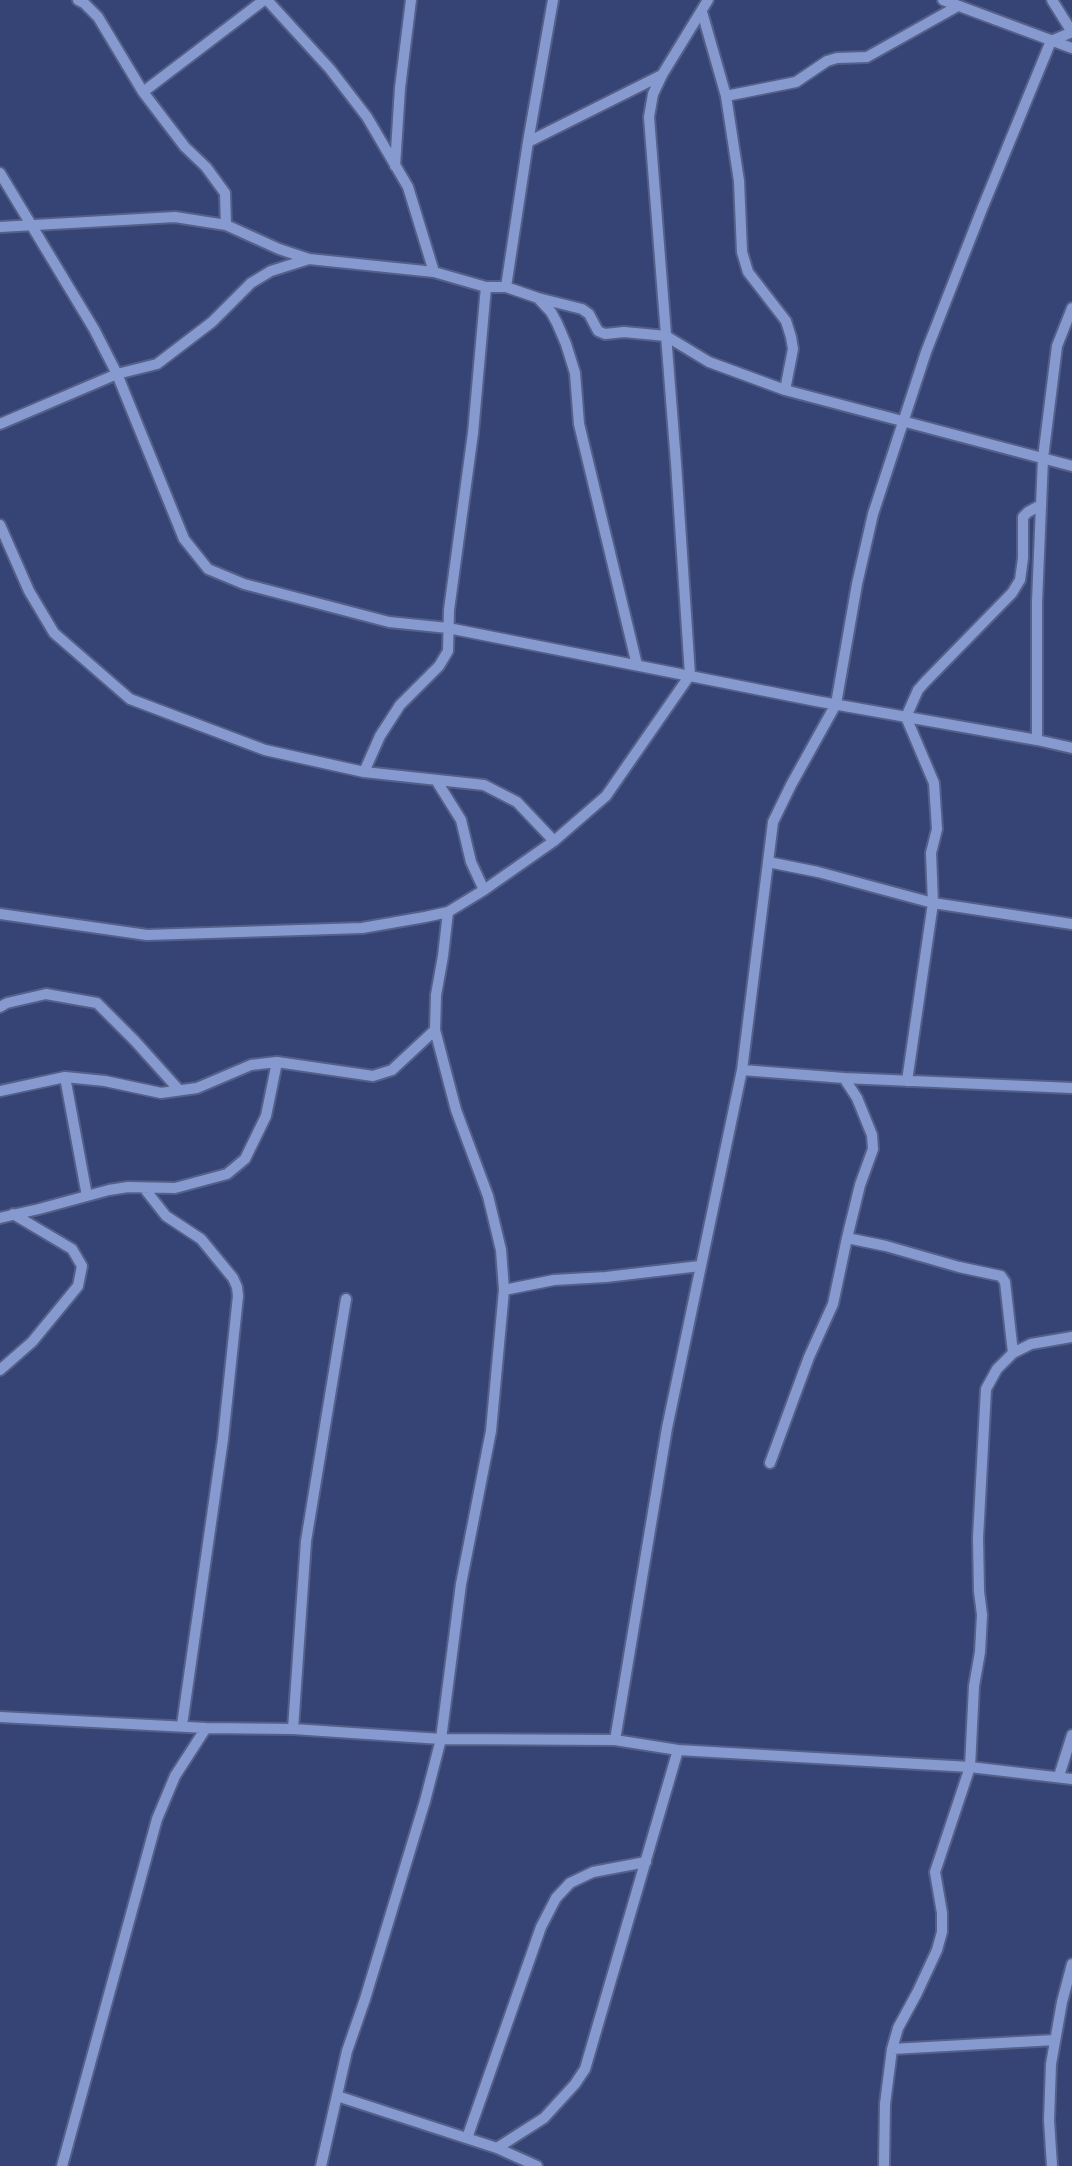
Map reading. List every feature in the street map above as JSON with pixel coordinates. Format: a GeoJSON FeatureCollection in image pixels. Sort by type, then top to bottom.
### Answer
{"type":"FeatureCollection","features":[{"type":"Feature","properties":{"kind":"street"},"geometry":{"type":"LineString","coordinates":[[78,0],[99,17],[143,92],[185,147],[206,167],[225,193],[226,225]]}},
{"type":"Feature","properties":{"kind":"street"},"geometry":{"type":"LineString","coordinates":[[143,92],[265,0],[330,69],[367,117],[408,187],[434,272]]}},
{"type":"Feature","properties":{"kind":"street"},"geometry":{"type":"LineString","coordinates":[[395,166],[400,88],[411,0]]}},
{"type":"Feature","properties":{"kind":"street"},"geometry":{"type":"LineString","coordinates":[[507,287],[528,142],[553,0]]}},
{"type":"Feature","properties":{"kind":"street"},"geometry":{"type":"LineString","coordinates":[[0,914],[147,935],[362,928],[448,912],[554,841],[606,796],[690,675],[649,117],[653,94],[662,75],[708,0]]}},
{"type":"Feature","properties":{"kind":"street"},"geometry":{"type":"LineString","coordinates":[[943,0],[1072,48]]}},
{"type":"Feature","properties":{"kind":"street"},"geometry":{"type":"LineString","coordinates":[[615,1740],[667,1428],[742,1070],[773,822],[836,704],[857,584],[873,514],[930,341],[1051,41],[1072,32],[1053,0]]}},
{"type":"Feature","properties":{"kind":"street"},"geometry":{"type":"LineString","coordinates":[[726,96],[796,82],[827,61],[837,58],[867,57],[958,6]]}},
{"type":"Feature","properties":{"kind":"street"},"geometry":{"type":"LineString","coordinates":[[702,12],[726,96],[739,182],[742,252],[748,272],[782,315],[791,337],[793,349],[785,390]]}},
{"type":"Feature","properties":{"kind":"street"},"geometry":{"type":"LineString","coordinates":[[528,142],[662,75]]}},
{"type":"Feature","properties":{"kind":"street"},"geometry":{"type":"LineString","coordinates":[[0,173],[94,329],[117,374],[184,539],[208,568],[244,584],[389,622],[448,628],[1072,748]]}},
{"type":"Feature","properties":{"kind":"street"},"geometry":{"type":"LineString","coordinates":[[0,227],[175,217],[226,225],[279,249],[309,259],[434,272],[486,287],[507,287],[538,298],[582,309],[589,314],[598,331],[605,334],[624,332],[666,336],[709,362],[785,390],[1072,466]]}},
{"type":"Feature","properties":{"kind":"street"},"geometry":{"type":"LineString","coordinates":[[0,424],[117,374],[157,364],[212,322],[251,283],[271,271],[309,259]]}},
{"type":"Feature","properties":{"kind":"street"},"geometry":{"type":"LineString","coordinates":[[364,772],[380,736],[400,705],[438,666],[448,651],[449,610],[473,433],[486,287]]}},
{"type":"Feature","properties":{"kind":"street"},"geometry":{"type":"LineString","coordinates":[[538,298],[551,312],[557,323],[575,373],[579,424],[637,665]]}},
{"type":"Feature","properties":{"kind":"street"},"geometry":{"type":"LineString","coordinates":[[1037,740],[1037,602],[1043,458],[1057,346],[1072,308]]}},
{"type":"Feature","properties":{"kind":"street"},"geometry":{"type":"LineString","coordinates":[[907,1081],[933,903],[931,853],[937,829],[934,783],[906,717],[918,690],[1012,593],[1020,580],[1023,558],[1023,517],[1041,505]]}},
{"type":"Feature","properties":{"kind":"street"},"geometry":{"type":"LineString","coordinates":[[0,525],[28,591],[54,633],[130,699],[265,750],[364,772],[484,785],[517,802],[554,841]]}},
{"type":"Feature","properties":{"kind":"street"},"geometry":{"type":"LineString","coordinates":[[436,780],[461,820],[471,862],[484,890]]}},
{"type":"Feature","properties":{"kind":"street"},"geometry":{"type":"LineString","coordinates":[[768,862],[818,872],[933,903],[1072,924]]}},
{"type":"Feature","properties":{"kind":"street"},"geometry":{"type":"LineString","coordinates":[[321,2166],[347,2051],[402,1878],[441,1739],[461,1584],[491,1431],[504,1290],[501,1250],[488,1196],[456,1110],[435,1030],[436,995],[448,912]]}},
{"type":"Feature","properties":{"kind":"street"},"geometry":{"type":"LineString","coordinates":[[0,1006],[46,994],[97,1003],[179,1090]]}},
{"type":"Feature","properties":{"kind":"street"},"geometry":{"type":"LineString","coordinates":[[0,1091],[65,1077],[105,1081],[160,1093],[197,1088],[251,1065],[277,1062],[373,1076],[392,1070],[435,1030]]}},
{"type":"Feature","properties":{"kind":"street"},"geometry":{"type":"LineString","coordinates":[[0,1218],[109,1190],[175,1188],[227,1174],[245,1159],[266,1116],[277,1062]]}},
{"type":"Feature","properties":{"kind":"street"},"geometry":{"type":"LineString","coordinates":[[742,1070],[844,1078],[1072,1088]]}},
{"type":"Feature","properties":{"kind":"street"},"geometry":{"type":"LineString","coordinates":[[65,1077],[87,1196]]}},
{"type":"Feature","properties":{"kind":"street"},"geometry":{"type":"LineString","coordinates":[[770,1463],[809,1357],[833,1304],[860,1185],[873,1149],[872,1135],[857,1098],[844,1078]]}},
{"type":"Feature","properties":{"kind":"street"},"geometry":{"type":"LineString","coordinates":[[144,1188],[166,1216],[201,1239],[233,1278],[238,1296],[223,1439],[182,1725]]}},
{"type":"Feature","properties":{"kind":"street"},"geometry":{"type":"LineString","coordinates":[[39,1209],[40,1230]]}},
{"type":"Feature","properties":{"kind":"street"},"geometry":{"type":"LineString","coordinates":[[0,1370],[32,1342],[78,1286],[82,1266],[72,1249],[13,1214]]}},
{"type":"Feature","properties":{"kind":"street"},"geometry":{"type":"LineString","coordinates":[[847,1238],[886,1246],[959,1267],[1001,1275],[1005,1282],[1013,1353]]}},
{"type":"Feature","properties":{"kind":"street"},"geometry":{"type":"LineString","coordinates":[[504,1290],[554,1280],[700,1266]]}},
{"type":"Feature","properties":{"kind":"street"},"geometry":{"type":"LineString","coordinates":[[293,1729],[306,1541],[346,1299]]}},
{"type":"Feature","properties":{"kind":"street"},"geometry":{"type":"LineString","coordinates":[[884,2166],[885,2104],[892,2049],[898,2028],[927,1972],[942,1932],[942,1913],[935,1872],[970,1767],[974,1686],[980,1652],[982,1615],[979,1592],[978,1538],[986,1389],[997,1369],[1013,1353],[1031,1344],[1072,1337]]}},
{"type":"Feature","properties":{"kind":"street"},"geometry":{"type":"LineString","coordinates":[[0,1717],[206,1728],[293,1729],[441,1739],[615,1740],[678,1750],[970,1767],[1072,1779]]}},
{"type":"Feature","properties":{"kind":"street"},"geometry":{"type":"LineString","coordinates":[[62,2166],[157,1819],[175,1776],[206,1728]]}},
{"type":"Feature","properties":{"kind":"street"},"geometry":{"type":"LineString","coordinates":[[1059,1776],[1072,1735]]}},
{"type":"Feature","properties":{"kind":"street"},"geometry":{"type":"LineString","coordinates":[[497,2148],[544,2118],[575,2084],[585,2069],[678,1750]]}},
{"type":"Feature","properties":{"kind":"street"},"geometry":{"type":"LineString","coordinates":[[467,2138],[542,1926],[556,1898],[570,1883],[593,1872],[646,1862]]}},
{"type":"Feature","properties":{"kind":"street"},"geometry":{"type":"LineString","coordinates":[[1053,2166],[1049,2120],[1051,2064],[1062,2002],[1072,1964]]}},
{"type":"Feature","properties":{"kind":"street"},"geometry":{"type":"LineString","coordinates":[[892,2049],[1055,2040]]}},
{"type":"Feature","properties":{"kind":"street"},"geometry":{"type":"LineString","coordinates":[[337,2096],[497,2148],[537,2166]]}}]}
